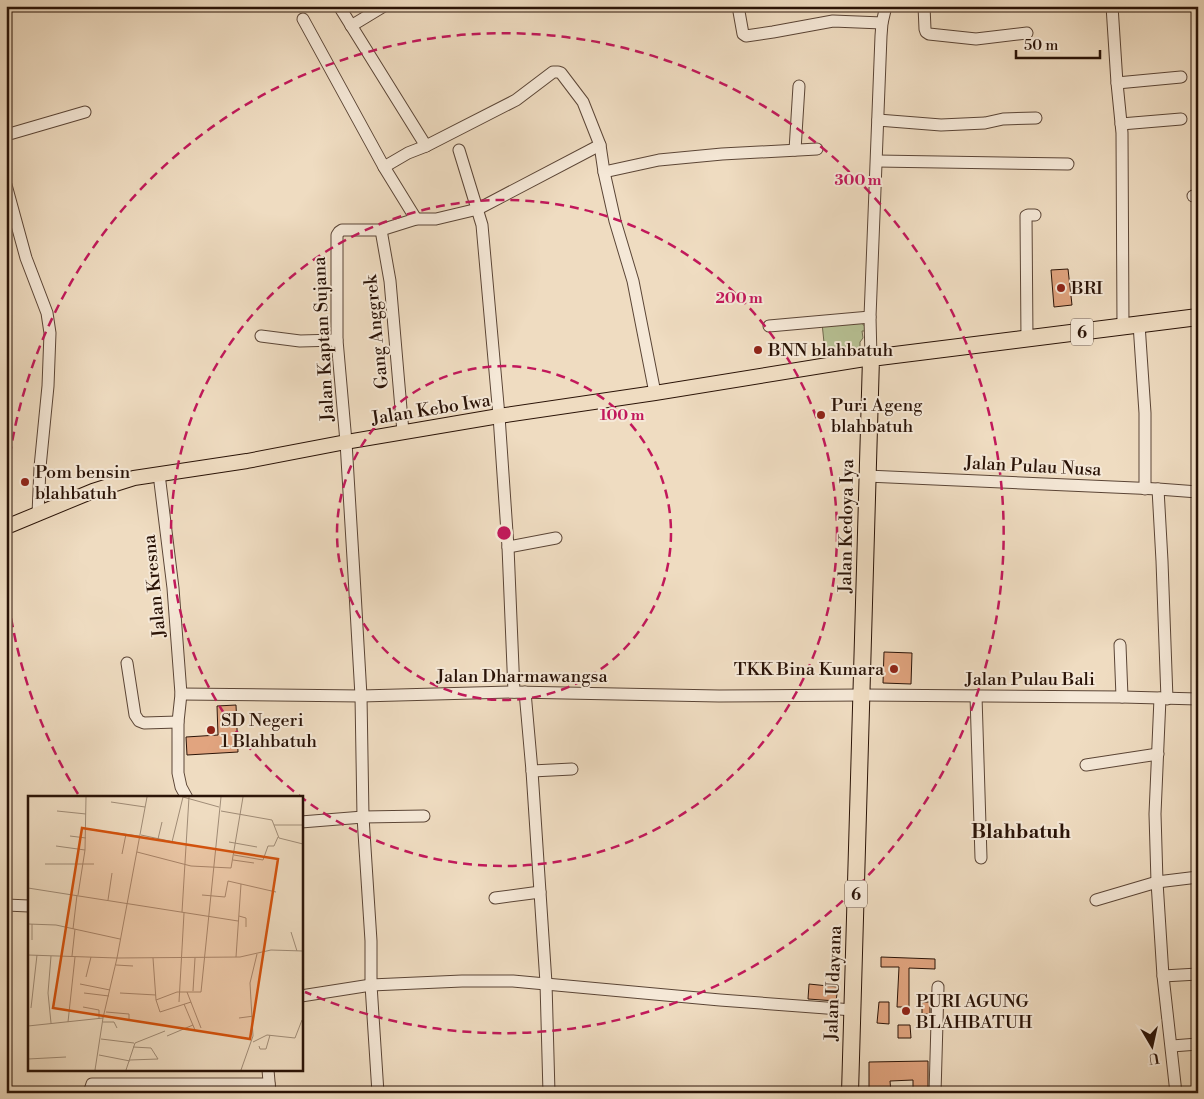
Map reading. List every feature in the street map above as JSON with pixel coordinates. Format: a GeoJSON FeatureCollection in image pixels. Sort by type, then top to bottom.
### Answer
{"type":"FeatureCollection","features":[{"type":"Feature","properties":{"kind":"highway","name":"6"},"geometry":{"type":"LineString","coordinates":[[870,358],[1198,317]]}},
{"type":"Feature","properties":{"kind":"highway","name":"Jalan Kedoya Iya"},"geometry":{"type":"LineString","coordinates":[[862,695],[870,358]]}},
{"type":"Feature","properties":{"kind":"highway","name":"Jalan Udayana"},"geometry":{"type":"LineString","coordinates":[[850,1093],[862,695]]}},
{"type":"Feature","properties":{"kind":"main road","name":"Jalan Kebo Iwa"},"geometry":{"type":"LineString","coordinates":[[6,527],[93,491],[134,478],[247,461],[499,416],[870,358]]}},
{"type":"Feature","properties":{"kind":"street"},"geometry":{"type":"LineString","coordinates":[[339,6],[426,146]]}},
{"type":"Feature","properties":{"kind":"street"},"geometry":{"type":"LineString","coordinates":[[351,26],[384,6]]}},
{"type":"Feature","properties":{"kind":"street"},"geometry":{"type":"LineString","coordinates":[[738,6],[746,36],[833,21],[882,23]]}},
{"type":"Feature","properties":{"kind":"street"},"geometry":{"type":"LineString","coordinates":[[870,358],[882,23],[886,6]]}},
{"type":"Feature","properties":{"kind":"street"},"geometry":{"type":"LineString","coordinates":[[924,6],[925,29],[928,34],[976,39],[1027,33]]}},
{"type":"Feature","properties":{"kind":"street"},"geometry":{"type":"LineString","coordinates":[[1112,6],[1121,124],[1131,325],[1145,413],[1146,489]]}},
{"type":"Feature","properties":{"kind":"street"},"geometry":{"type":"LineString","coordinates":[[303,19],[384,167],[416,219]]}},
{"type":"Feature","properties":{"kind":"street"},"geometry":{"type":"LineString","coordinates":[[384,167],[408,153],[426,146],[516,100],[554,72],[560,73],[583,102],[600,145],[617,228],[633,281],[655,393]]}},
{"type":"Feature","properties":{"kind":"street"},"geometry":{"type":"LineString","coordinates":[[1117,83],[1181,77]]}},
{"type":"Feature","properties":{"kind":"street"},"geometry":{"type":"LineString","coordinates":[[795,150],[799,86]]}},
{"type":"Feature","properties":{"kind":"street"},"geometry":{"type":"LineString","coordinates":[[6,134],[85,112]]}},
{"type":"Feature","properties":{"kind":"street"},"geometry":{"type":"LineString","coordinates":[[878,120],[940,124],[985,123],[1003,118],[1036,118]]}},
{"type":"Feature","properties":{"kind":"street"},"geometry":{"type":"LineString","coordinates":[[1121,124],[1181,119]]}},
{"type":"Feature","properties":{"kind":"street"},"geometry":{"type":"LineString","coordinates":[[381,230],[416,219],[436,219],[479,213],[600,145]]}},
{"type":"Feature","properties":{"kind":"street"},"geometry":{"type":"LineString","coordinates":[[604,172],[658,160],[722,154],[817,149]]}},
{"type":"Feature","properties":{"kind":"street"},"geometry":{"type":"LineString","coordinates":[[459,150],[482,224],[520,692],[532,771],[546,983],[548,1093]]}},
{"type":"Feature","properties":{"kind":"street"},"geometry":{"type":"LineString","coordinates":[[876,161],[1068,164]]}},
{"type":"Feature","properties":{"kind":"street"},"geometry":{"type":"LineString","coordinates":[[6,185],[26,258],[47,314],[50,333],[48,386],[40,467],[38,514]]}},
{"type":"Feature","properties":{"kind":"street"},"geometry":{"type":"LineString","coordinates":[[1027,338],[1026,216],[1036,215]]}},
{"type":"Feature","properties":{"kind":"street","name":"Jalan Kaptan Sujana"},"geometry":{"type":"LineString","coordinates":[[378,1093],[363,817],[354,575],[346,442],[337,340],[336,235],[342,230],[381,230]]}},
{"type":"Feature","properties":{"kind":"street","name":"Gang Anggrek"},"geometry":{"type":"LineString","coordinates":[[381,230],[390,282],[403,432]]}},
{"type":"Feature","properties":{"kind":"street"},"geometry":{"type":"LineString","coordinates":[[769,326],[870,317]]}},
{"type":"Feature","properties":{"kind":"street"},"geometry":{"type":"LineString","coordinates":[[261,336],[300,340],[337,340]]}},
{"type":"Feature","properties":{"kind":"street","name":"Jalan Kresna"},"geometry":{"type":"LineString","coordinates":[[159,474],[172,588],[181,694],[178,722],[178,773],[181,787],[186,796]]}},
{"type":"Feature","properties":{"kind":"street","name":"Jalan Pulau Nusa"},"geometry":{"type":"LineString","coordinates":[[867,476],[1198,492]]}},
{"type":"Feature","properties":{"kind":"street"},"geometry":{"type":"LineString","coordinates":[[1158,489],[1162,561],[1164,698],[1154,814],[1163,976],[1176,1093]]}},
{"type":"Feature","properties":{"kind":"street"},"geometry":{"type":"LineString","coordinates":[[508,547],[556,538]]}},
{"type":"Feature","properties":{"kind":"street"},"geometry":{"type":"LineString","coordinates":[[1120,646],[1122,697]]}},
{"type":"Feature","properties":{"kind":"street"},"geometry":{"type":"LineString","coordinates":[[127,663],[135,715],[139,721],[144,723],[178,722]]}},
{"type":"Feature","properties":{"kind":"street","name":"Jalan Dharmawangsa"},"geometry":{"type":"LineString","coordinates":[[181,694],[360,696],[520,692],[719,696],[862,695]]}},
{"type":"Feature","properties":{"kind":"street","name":"Jalan Pulau Bali"},"geometry":{"type":"LineString","coordinates":[[862,695],[1198,699]]}},
{"type":"Feature","properties":{"kind":"street"},"geometry":{"type":"LineString","coordinates":[[976,696],[981,858]]}},
{"type":"Feature","properties":{"kind":"street"},"geometry":{"type":"LineString","coordinates":[[1086,765],[1158,754]]}},
{"type":"Feature","properties":{"kind":"street"},"geometry":{"type":"LineString","coordinates":[[532,771],[572,769]]}},
{"type":"Feature","properties":{"kind":"street"},"geometry":{"type":"LineString","coordinates":[[302,822],[363,817],[424,816]]}},
{"type":"Feature","properties":{"kind":"street"},"geometry":{"type":"LineString","coordinates":[[1096,900],[1157,882],[1198,877]]}},
{"type":"Feature","properties":{"kind":"street"},"geometry":{"type":"LineString","coordinates":[[495,898],[540,892]]}},
{"type":"Feature","properties":{"kind":"street"},"geometry":{"type":"LineString","coordinates":[[6,905],[28,906]]}},
{"type":"Feature","properties":{"kind":"street"},"geometry":{"type":"LineString","coordinates":[[1163,976],[1198,974]]}},
{"type":"Feature","properties":{"kind":"street"},"geometry":{"type":"LineString","coordinates":[[302,996],[371,985],[513,980],[720,1000],[853,1010]]}},
{"type":"Feature","properties":{"kind":"street"},"geometry":{"type":"LineString","coordinates":[[935,1093],[938,987]]}},
{"type":"Feature","properties":{"kind":"street"},"geometry":{"type":"LineString","coordinates":[[1172,1046],[1198,1044]]}},
{"type":"Feature","properties":{"kind":"street"},"geometry":{"type":"LineString","coordinates":[[89,1093],[92,1084],[270,1088],[268,1072]]}},
{"type":"Feature","properties":{"kind":"green space"},"geometry":{"type":"Polygon","coordinates":[[[863,319],[863,325],[866,325],[867,331],[862,331],[863,338],[860,342],[860,350],[850,358],[826,362],[822,323],[863,319]]]}},
{"type":"Feature","properties":{"kind":"building","name":"BRI"},"geometry":{"type":"Polygon","coordinates":[[[1068,269],[1072,305],[1054,307],[1051,270],[1068,269]]]}},
{"type":"Feature","properties":{"kind":"building"},"geometry":{"type":"Polygon","coordinates":[[[884,652],[912,653],[911,684],[883,683],[884,652]]]}},
{"type":"Feature","properties":{"kind":"building"},"geometry":{"type":"Polygon","coordinates":[[[236,705],[238,752],[187,755],[186,737],[218,735],[217,706],[236,705]]]}},
{"type":"Feature","properties":{"kind":"building"},"geometry":{"type":"Polygon","coordinates":[[[881,957],[935,959],[935,969],[909,968],[909,1007],[897,1007],[899,967],[881,967],[881,957]]]}},
{"type":"Feature","properties":{"kind":"building"},"geometry":{"type":"Polygon","coordinates":[[[809,984],[838,987],[836,1001],[808,999],[809,984]]]}},
{"type":"Feature","properties":{"kind":"building"},"geometry":{"type":"Polygon","coordinates":[[[879,1002],[889,1002],[889,1024],[877,1023],[879,1002]]]}},
{"type":"Feature","properties":{"kind":"building"},"geometry":{"type":"Polygon","coordinates":[[[922,1002],[930,1002],[930,1014],[922,1014],[922,1002]]]}},
{"type":"Feature","properties":{"kind":"building"},"geometry":{"type":"Polygon","coordinates":[[[898,1025],[910,1025],[911,1038],[898,1038],[898,1025]]]}},
{"type":"Feature","properties":{"kind":"building"},"geometry":{"type":"Polygon","coordinates":[[[928,1061],[928,1093],[913,1093],[913,1080],[890,1081],[891,1093],[869,1093],[869,1062],[928,1061]]]}},
{"type":"Feature","properties":{"kind":"place","name":"BRI"},"geometry":{"type":"Point","coordinates":[1061,288]}},
{"type":"Feature","properties":{"kind":"place","name":"BNN blahbatuh"},"geometry":{"type":"Point","coordinates":[758,350]}},
{"type":"Feature","properties":{"kind":"place","name":"Puri Ageng blahbatuh"},"geometry":{"type":"Point","coordinates":[821,415]}},
{"type":"Feature","properties":{"kind":"place","name":"Pom bensin blahbatuh"},"geometry":{"type":"Point","coordinates":[25,482]}},
{"type":"Feature","properties":{"kind":"place","name":"TKK Bina Kumara"},"geometry":{"type":"Point","coordinates":[894,669]}},
{"type":"Feature","properties":{"kind":"place","name":"SD Negeri 1 Blahbatuh"},"geometry":{"type":"Point","coordinates":[211,730]}},
{"type":"Feature","properties":{"kind":"place","name":"PURI AGUNG BLAHBATUH"},"geometry":{"type":"Point","coordinates":[906,1011]}},
{"type":"Feature","properties":{"kind":"district","name":"Blahbatuh"},"geometry":{"type":"Point","coordinates":[1021,831]}}]}
